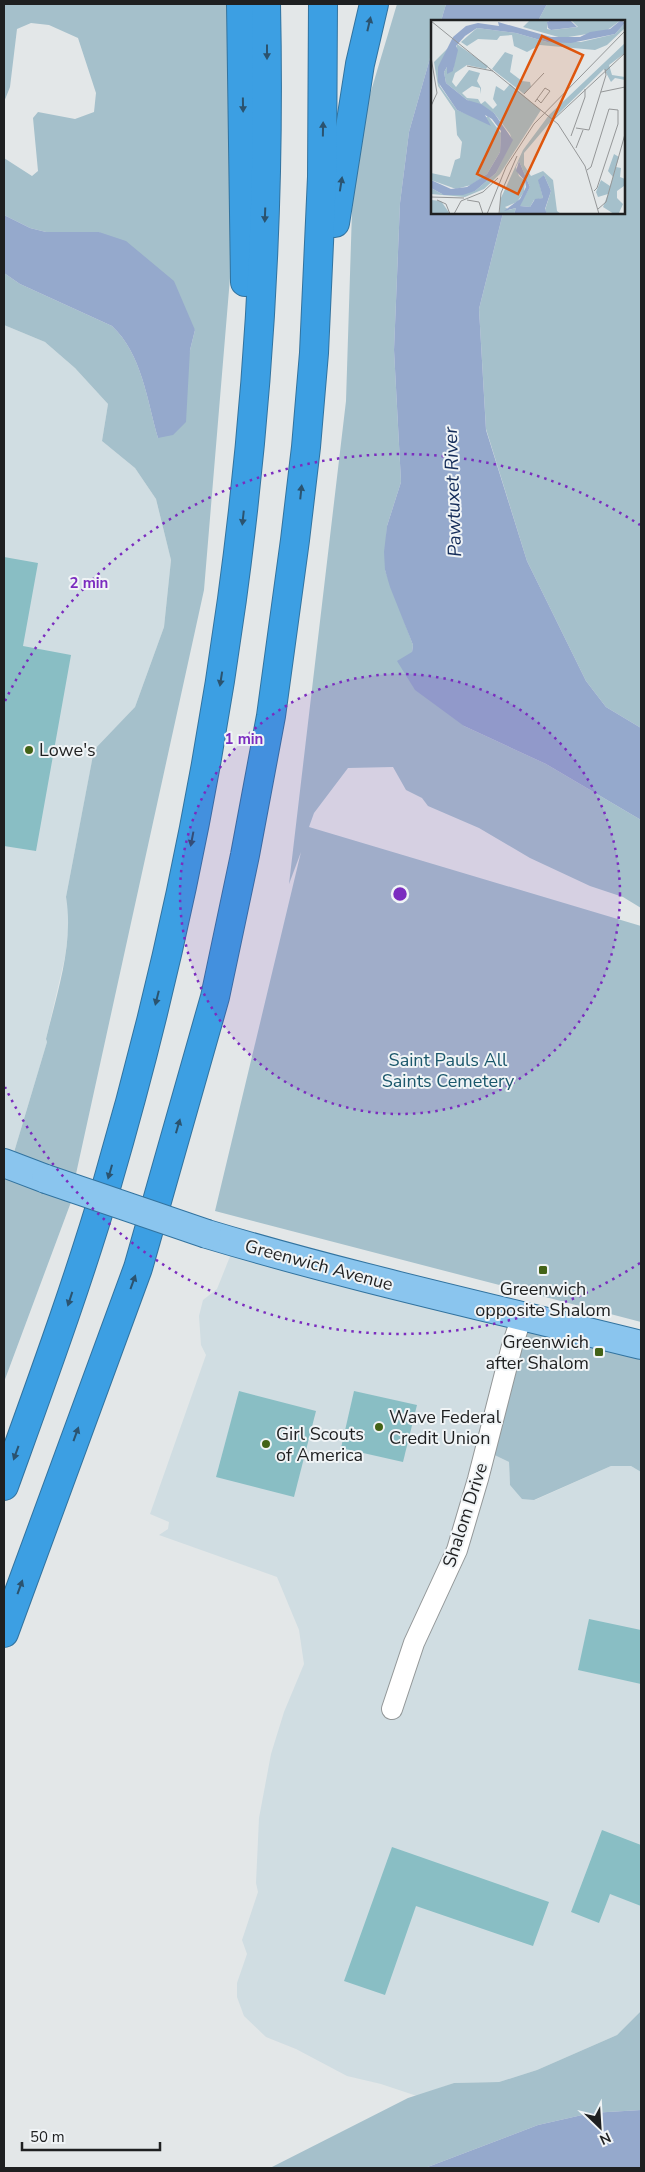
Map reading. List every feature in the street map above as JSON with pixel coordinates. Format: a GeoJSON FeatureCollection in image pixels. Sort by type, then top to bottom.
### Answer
{"type":"FeatureCollection","features":[{"type":"Feature","properties":{"kind":"highway"},"geometry":{"type":"LineString","coordinates":[[241,4],[248,470]]}},
{"type":"Feature","properties":{"kind":"highway"},"geometry":{"type":"LineString","coordinates":[[4,1486],[85,1253],[124,1125],[158,996],[187,865],[212,735],[248,470],[259,337],[266,204],[266,4]]}},
{"type":"Feature","properties":{"kind":"highway"},"geometry":{"type":"LineString","coordinates":[[314,353],[322,177],[323,4]]}},
{"type":"Feature","properties":{"kind":"highway"},"geometry":{"type":"LineString","coordinates":[[4,1633],[138,1268],[215,997],[245,856],[271,716],[295,540],[314,353],[356,86],[374,4]]}},
{"type":"Feature","properties":{"kind":"main road","name":"Greenwich Avenue"},"geometry":{"type":"LineString","coordinates":[[4,1163],[207,1234],[340,1272],[474,1306],[641,1344]]}},
{"type":"Feature","properties":{"kind":"street","name":"Shalom Drive"},"geometry":{"type":"LineString","coordinates":[[392,1709],[414,1643],[457,1550],[478,1479],[512,1346],[522,1316]]}},
{"type":"Feature","properties":{"kind":"shaded area"},"geometry":{"type":"Polygon","coordinates":[[[4,325],[45,342],[75,368],[108,404],[102,441],[135,468],[156,499],[171,560],[164,627],[135,707],[94,751],[66,897],[70,918],[65,957],[46,1039],[47,1042],[12,1159],[4,1159],[4,325]]]}},
{"type":"Feature","properties":{"kind":"shaded area"},"geometry":{"type":"Polygon","coordinates":[[[233,1249],[519,1313],[480,1448],[509,1462],[510,1485],[535,1500],[611,1466],[631,1466],[641,1472],[641,2011],[617,2035],[537,2070],[499,2082],[454,2083],[417,2096],[381,2084],[347,2076],[296,2049],[266,2037],[244,2016],[237,1997],[237,1983],[247,1954],[242,1940],[258,1892],[256,1883],[259,1818],[271,1754],[284,1712],[304,1664],[299,1630],[277,1577],[159,1535],[168,1529],[169,1522],[150,1514],[206,1355],[201,1345],[199,1316],[203,1300],[217,1289],[233,1249]]]}},
{"type":"Feature","properties":{"kind":"green space"},"geometry":{"type":"Polygon","coordinates":[[[4,4],[231,4],[233,242],[204,590],[74,1183],[74,1194],[4,1382],[4,1159],[12,1159],[47,1042],[46,1039],[66,950],[68,915],[66,897],[94,750],[135,707],[164,627],[171,560],[156,499],[135,468],[102,441],[108,404],[75,368],[45,342],[4,325],[4,273],[20,284],[112,326],[122,337],[137,364],[147,393],[158,438],[190,350],[195,330],[99,232],[46,232],[30,228],[4,215],[4,158],[32,176],[38,171],[33,118],[38,112],[75,119],[94,112],[96,93],[78,38],[49,25],[31,23],[17,29],[10,87],[4,102],[4,4]]]}},
{"type":"Feature","properties":{"kind":"green space","name":"Saint Pauls All Saints Cemetery"},"geometry":{"type":"Polygon","coordinates":[[[397,4],[446,4],[441,20],[431,20],[431,55],[409,132],[400,203],[394,350],[401,482],[387,526],[385,570],[413,645],[412,652],[464,726],[546,764],[641,820],[641,908],[623,897],[590,886],[530,858],[479,828],[428,806],[422,798],[406,790],[393,767],[348,768],[314,813],[309,827],[641,926],[641,1322],[215,1211],[301,852],[289,884],[346,401],[354,148],[397,4]]]}},
{"type":"Feature","properties":{"kind":"green space"},"geometry":{"type":"Polygon","coordinates":[[[547,4],[641,4],[641,728],[606,707],[586,681],[527,561],[486,429],[479,309],[503,214],[625,214],[625,20],[539,20],[547,4]]]}},
{"type":"Feature","properties":{"kind":"green space"},"geometry":{"type":"Polygon","coordinates":[[[522,1319],[641,1342],[641,1472],[631,1466],[611,1466],[534,1500],[522,1499],[510,1485],[509,1462],[480,1448],[522,1319]]]}},
{"type":"Feature","properties":{"kind":"green space"},"geometry":{"type":"Polygon","coordinates":[[[641,2011],[641,2110],[591,2113],[538,2125],[425,2168],[270,2168],[408,2098],[454,2083],[499,2082],[537,2070],[617,2035],[641,2011]]]}},
{"type":"Feature","properties":{"kind":"water"},"geometry":{"type":"Polygon","coordinates":[[[446,4],[547,4],[539,20],[441,20],[446,4]]]}},
{"type":"Feature","properties":{"kind":"water","name":"Pawtuxet River"},"geometry":{"type":"Polygon","coordinates":[[[431,55],[431,214],[503,214],[479,309],[486,430],[527,561],[586,681],[606,707],[641,728],[641,820],[546,764],[464,726],[415,690],[397,661],[412,652],[413,645],[390,587],[385,570],[384,552],[387,526],[401,482],[394,350],[400,203],[409,132],[431,55]]]}},
{"type":"Feature","properties":{"kind":"water"},"geometry":{"type":"Polygon","coordinates":[[[4,215],[30,228],[46,232],[99,232],[126,241],[174,281],[195,330],[190,350],[186,422],[173,435],[158,438],[147,393],[137,364],[122,337],[112,326],[20,284],[4,273],[4,215]]]}},
{"type":"Feature","properties":{"kind":"water"},"geometry":{"type":"Polygon","coordinates":[[[641,2110],[641,2168],[425,2168],[538,2125],[591,2113],[641,2110]]]}},
{"type":"Feature","properties":{"kind":"building","name":"Lowe's"},"geometry":{"type":"Polygon","coordinates":[[[4,557],[38,563],[23,646],[71,655],[36,851],[4,846],[4,557]]]}},
{"type":"Feature","properties":{"kind":"building","name":"Girl Scouts of America"},"geometry":{"type":"Polygon","coordinates":[[[239,1391],[316,1411],[294,1497],[216,1477],[239,1391]]]}},
{"type":"Feature","properties":{"kind":"building","name":"Wave Federal Credit Union"},"geometry":{"type":"Polygon","coordinates":[[[354,1391],[417,1405],[403,1462],[341,1448],[354,1391]]]}},
{"type":"Feature","properties":{"kind":"building"},"geometry":{"type":"Polygon","coordinates":[[[589,1619],[641,1630],[641,1684],[578,1670],[589,1619]]]}},
{"type":"Feature","properties":{"kind":"building"},"geometry":{"type":"Polygon","coordinates":[[[602,1830],[641,1845],[641,1906],[610,1894],[599,1923],[571,1912],[602,1830]]]}},
{"type":"Feature","properties":{"kind":"building"},"geometry":{"type":"Polygon","coordinates":[[[392,1847],[549,1902],[533,1946],[416,1906],[385,1995],[344,1981],[392,1847]]]}},
{"type":"Feature","properties":{"kind":"place","name":"Lowe's"},"geometry":{"type":"Point","coordinates":[29,750]}},
{"type":"Feature","properties":{"kind":"place","name":"Greenwich opposite Shalom"},"geometry":{"type":"Point","coordinates":[543,1270]}},
{"type":"Feature","properties":{"kind":"place","name":"Greenwich after Shalom"},"geometry":{"type":"Point","coordinates":[599,1352]}},
{"type":"Feature","properties":{"kind":"place","name":"Wave Federal Credit Union"},"geometry":{"type":"Point","coordinates":[379,1427]}},
{"type":"Feature","properties":{"kind":"place","name":"Girl Scouts of America"},"geometry":{"type":"Point","coordinates":[266,1444]}}]}
